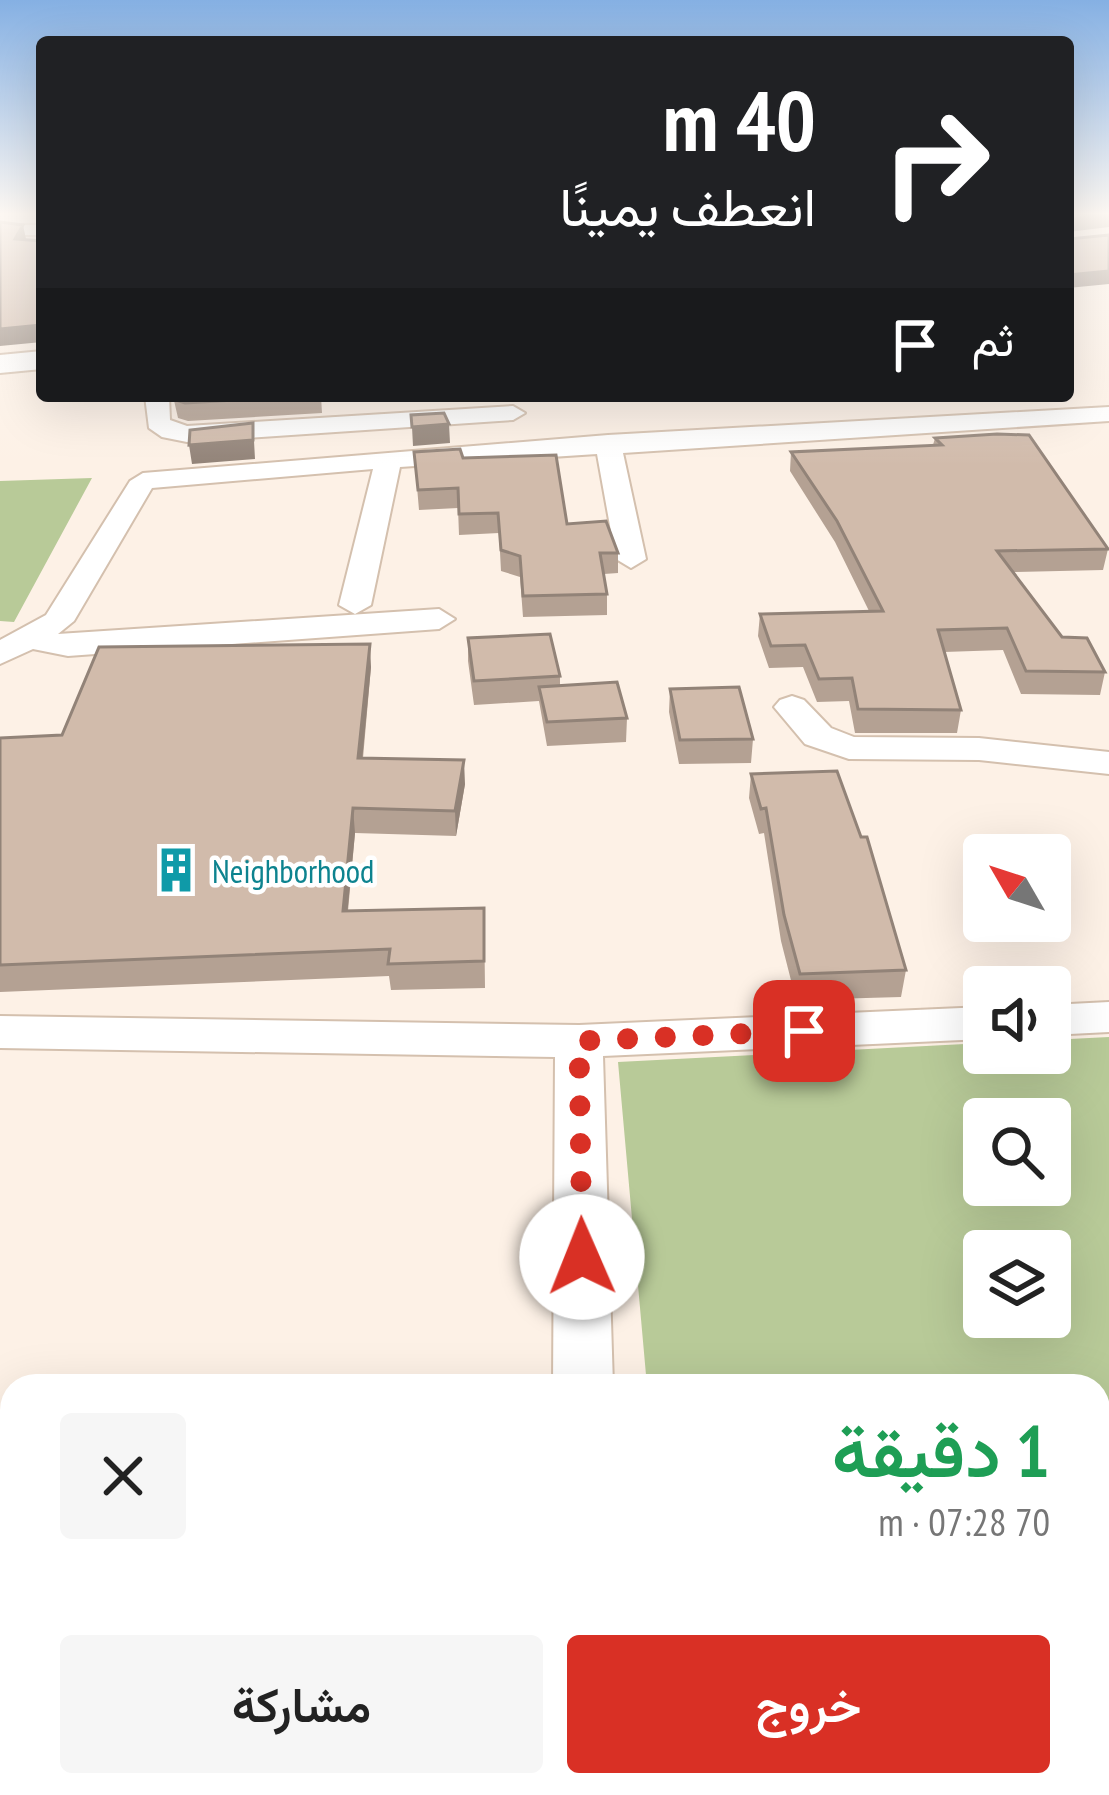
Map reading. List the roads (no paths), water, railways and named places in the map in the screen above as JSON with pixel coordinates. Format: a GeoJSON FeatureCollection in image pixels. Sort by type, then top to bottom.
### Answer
{"type":"FeatureCollection","features":[{"type":"Feature","properties":{"kind":"street"},"geometry":{"type":"LineString","coordinates":[[0,364],[36,361]]}},
{"type":"Feature","properties":{"kind":"street"},"geometry":{"type":"LineString","coordinates":[[1074,395],[1105,418]]}},
{"type":"Feature","properties":{"kind":"street"},"geometry":{"type":"LineString","coordinates":[[157,402],[158,423],[171,432],[187,434],[513,413]]}},
{"type":"Feature","properties":{"kind":"street"},"geometry":{"type":"LineString","coordinates":[[0,654],[34,639],[58,621],[143,481],[608,443],[1105,418]]}},
{"type":"Feature","properties":{"kind":"street"},"geometry":{"type":"LineString","coordinates":[[608,443],[631,559]]}},
{"type":"Feature","properties":{"kind":"street"},"geometry":{"type":"LineString","coordinates":[[355,605],[388,460]]}},
{"type":"Feature","properties":{"kind":"street"},"geometry":{"type":"LineString","coordinates":[[34,639],[68,646],[440,619]]}},
{"type":"Feature","properties":{"kind":"street"},"geometry":{"type":"LineString","coordinates":[[792,707],[818,736],[849,748],[979,749],[1109,764]]}},
{"type":"Feature","properties":{"kind":"street"},"geometry":{"type":"LineString","coordinates":[[1071,1019],[1109,1017]]}},
{"type":"Feature","properties":{"kind":"street"},"geometry":{"type":"LineString","coordinates":[[0,1032],[579,1041],[963,1024]]}},
{"type":"Feature","properties":{"kind":"street"},"geometry":{"type":"LineString","coordinates":[[579,1041],[584,1374]]}},
{"type":"Feature","properties":{"kind":"place","name":"Neighborhood"},"geometry":{"type":"Point","coordinates":[176,870]}}]}
